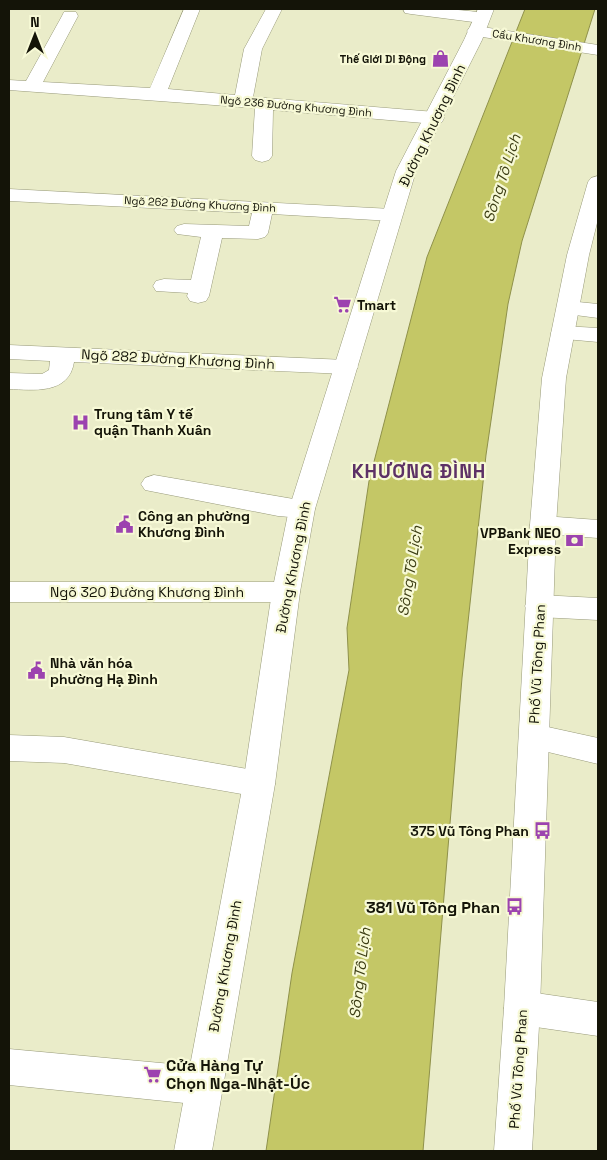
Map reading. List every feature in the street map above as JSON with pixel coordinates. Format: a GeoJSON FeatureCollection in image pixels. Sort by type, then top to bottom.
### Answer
{"type":"FeatureCollection","features":[{"type":"Feature","properties":{"kind":"main road"},"geometry":{"type":"LineString","coordinates":[[156,94],[192,9]]}},
{"type":"Feature","properties":{"kind":"main road"},"geometry":{"type":"LineString","coordinates":[[243,101],[252,49],[274,9]]}},
{"type":"Feature","properties":{"kind":"main road","name":"Cầu Khương Đình"},"geometry":{"type":"LineString","coordinates":[[412,9],[485,23],[598,50]]}},
{"type":"Feature","properties":{"kind":"main road"},"geometry":{"type":"LineString","coordinates":[[31,86],[70,16]]}},
{"type":"Feature","properties":{"kind":"main road","name":"Đường Khương Đình"},"geometry":{"type":"LineString","coordinates":[[193,1151],[259,784],[286,592],[302,509],[406,171],[485,23]]}},
{"type":"Feature","properties":{"kind":"main road","name":"Ngõ 236 Đường Khương Đình"},"geometry":{"type":"LineString","coordinates":[[9,85],[156,94],[435,118]]}},
{"type":"Feature","properties":{"kind":"main road"},"geometry":{"type":"LineString","coordinates":[[262,156],[264,103]]}},
{"type":"Feature","properties":{"kind":"main road","name":"Phố Vũ Tông Phan"},"geometry":{"type":"LineString","coordinates":[[513,1151],[522,1008],[544,525],[554,378],[565,320],[592,227],[598,184]]}},
{"type":"Feature","properties":{"kind":"main road","name":"Ngõ 262 Đường Khương Đình"},"geometry":{"type":"LineString","coordinates":[[9,195],[392,215]]}},
{"type":"Feature","properties":{"kind":"main road"},"geometry":{"type":"LineString","coordinates":[[184,230],[258,233],[263,207]]}},
{"type":"Feature","properties":{"kind":"main road"},"geometry":{"type":"LineString","coordinates":[[164,286],[199,291],[213,231]]}},
{"type":"Feature","properties":{"kind":"main road"},"geometry":{"type":"LineString","coordinates":[[565,320],[598,311]]}},
{"type":"Feature","properties":{"kind":"main road"},"geometry":{"type":"LineString","coordinates":[[565,320],[598,336]]}},
{"type":"Feature","properties":{"kind":"main road","name":"Ngõ 282 Đường Khương Đình"},"geometry":{"type":"LineString","coordinates":[[9,352],[346,367]]}},
{"type":"Feature","properties":{"kind":"main road"},"geometry":{"type":"LineString","coordinates":[[9,381],[41,382],[52,380],[60,373],[63,353]]}},
{"type":"Feature","properties":{"kind":"main road"},"geometry":{"type":"LineString","coordinates":[[154,484],[278,507],[302,509]]}},
{"type":"Feature","properties":{"kind":"main road"},"geometry":{"type":"LineString","coordinates":[[544,525],[598,528]]}},
{"type":"Feature","properties":{"kind":"main road","name":"Ngõ 320 Đường Khương Đình"},"geometry":{"type":"LineString","coordinates":[[9,592],[286,592]]}},
{"type":"Feature","properties":{"kind":"main road"},"geometry":{"type":"LineString","coordinates":[[540,606],[598,609]]}},
{"type":"Feature","properties":{"kind":"main road"},"geometry":{"type":"LineString","coordinates":[[534,738],[598,750]]}},
{"type":"Feature","properties":{"kind":"main road"},"geometry":{"type":"LineString","coordinates":[[9,748],[64,750],[259,784]]}},
{"type":"Feature","properties":{"kind":"main road"},"geometry":{"type":"LineString","coordinates":[[522,1008],[598,1019]]}},
{"type":"Feature","properties":{"kind":"main road"},"geometry":{"type":"LineString","coordinates":[[9,1067],[204,1086]]}},
{"type":"Feature","properties":{"kind":"water","name":"Sông Tô Lịch"},"geometry":{"type":"Polygon","coordinates":[[[525,9],[595,9],[522,241],[508,304],[486,455],[462,678],[423,1151],[266,1151],[292,973],[349,670],[347,628],[369,481],[427,257],[525,9]]]}},
{"type":"Feature","properties":{"kind":"place","name":"Thế Giới Di Động"},"geometry":{"type":"Point","coordinates":[440,59]}},
{"type":"Feature","properties":{"kind":"place","name":"Tmart"},"geometry":{"type":"Point","coordinates":[343,305]}},
{"type":"Feature","properties":{"kind":"place","name":"Trung tâm Y tế quận Thanh Xuân"},"geometry":{"type":"Point","coordinates":[80,422]}},
{"type":"Feature","properties":{"kind":"place","name":"Công an phường Khương Đình"},"geometry":{"type":"Point","coordinates":[124,524]}},
{"type":"Feature","properties":{"kind":"place","name":"VPBank NEO Express"},"geometry":{"type":"Point","coordinates":[575,541]}},
{"type":"Feature","properties":{"kind":"place","name":"Nhà văn hóa phường Hạ Đình"},"geometry":{"type":"Point","coordinates":[36,671]}},
{"type":"Feature","properties":{"kind":"place","name":"375 Vũ Tông Phan"},"geometry":{"type":"Point","coordinates":[543,831]}},
{"type":"Feature","properties":{"kind":"place","name":"381 Vũ Tông Phan"},"geometry":{"type":"Point","coordinates":[514,907]}},
{"type":"Feature","properties":{"kind":"place","name":"Cửa Hàng Tự Chọn Nga-Nhật-Úc"},"geometry":{"type":"Point","coordinates":[152,1074]}},
{"type":"Feature","properties":{"kind":"district","name":"KHƯƠNG ĐÌNH"},"geometry":{"type":"Point","coordinates":[419,471]}}]}
